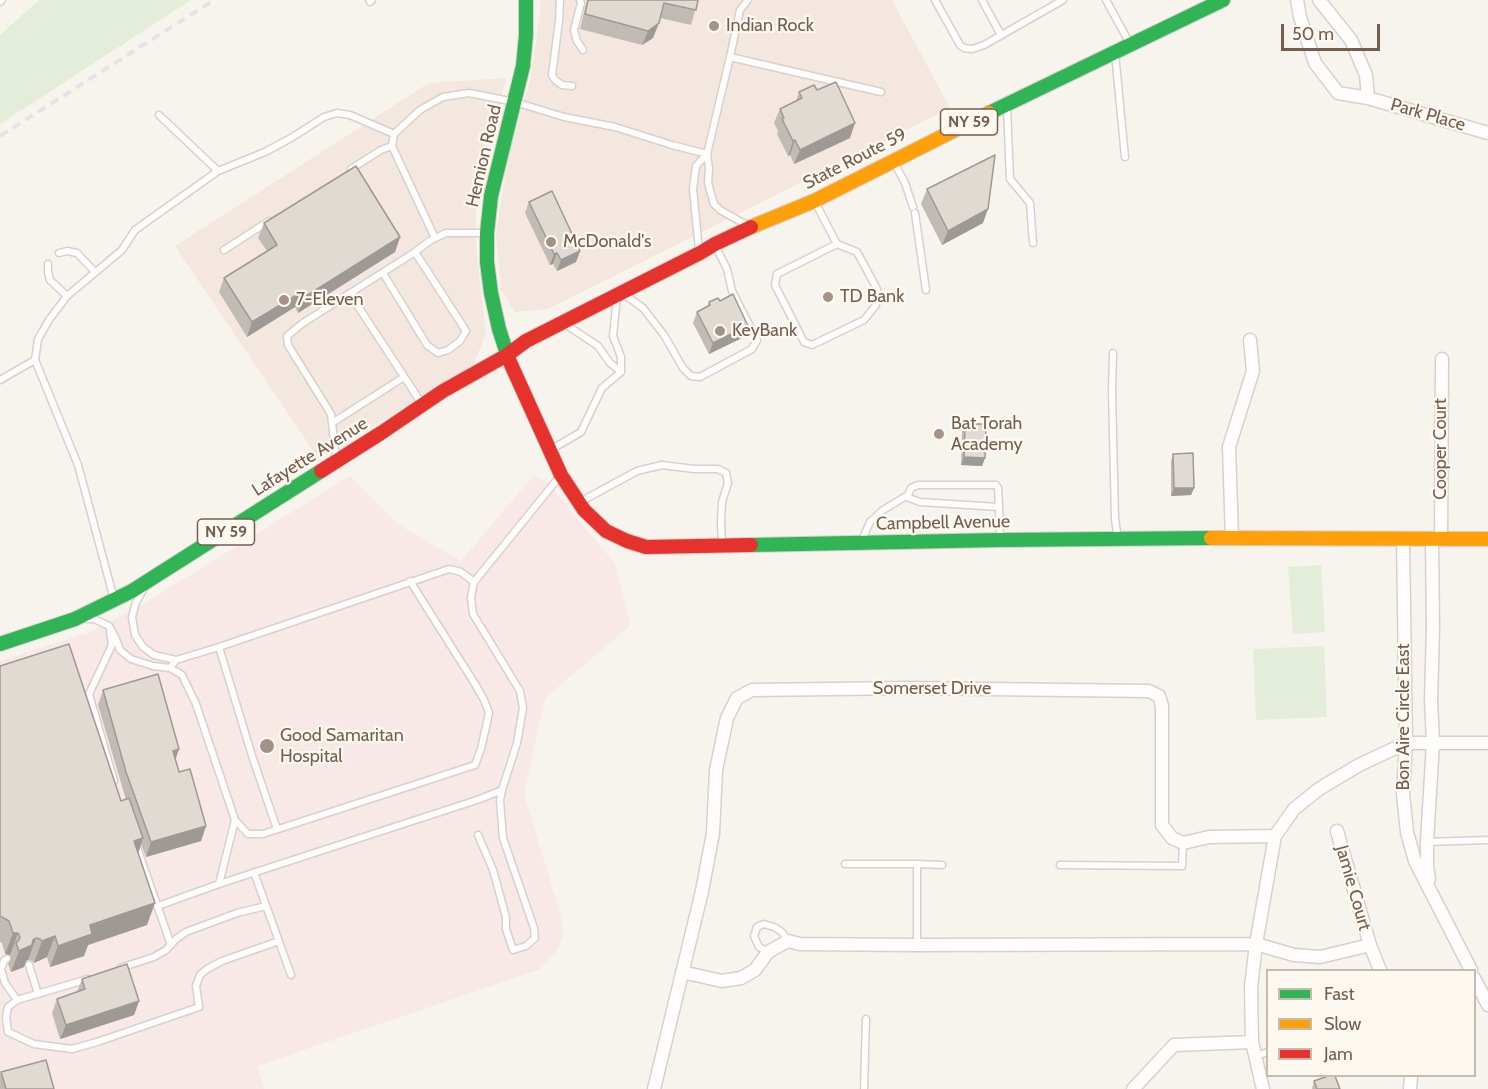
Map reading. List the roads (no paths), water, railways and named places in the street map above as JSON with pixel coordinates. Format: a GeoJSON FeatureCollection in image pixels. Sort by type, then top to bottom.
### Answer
{"type":"FeatureCollection","features":[{"type":"Feature","properties":{"kind":"street","name":"Hemion Road"},"geometry":{"type":"LineString","coordinates":[[507,355],[491,293],[487,262],[487,232],[494,184],[523,66],[526,0]]}},
{"type":"Feature","properties":{"kind":"street","name":"State Route 59"},"geometry":{"type":"LineString","coordinates":[[507,355],[526,341],[715,244],[814,201],[1006,104],[1223,0]]}},
{"type":"Feature","properties":{"kind":"street","name":"Park Place"},"geometry":{"type":"LineString","coordinates":[[1297,0],[1315,63],[1338,93],[1368,98],[1488,133]]}},
{"type":"Feature","properties":{"kind":"street","name":"Park Place"},"geometry":{"type":"LineString","coordinates":[[1319,0],[1351,40],[1366,75],[1368,98]]}},
{"type":"Feature","properties":{"kind":"street"},"geometry":{"type":"LineString","coordinates":[[1232,538],[1229,447],[1253,371],[1250,340]]}},
{"type":"Feature","properties":{"kind":"street","name":"Lafayette Avenue"},"geometry":{"type":"LineString","coordinates":[[0,644],[75,619],[157,575],[443,391],[507,355]]}},
{"type":"Feature","properties":{"kind":"street","name":"Campbell Avenue"},"geometry":{"type":"LineString","coordinates":[[507,355],[561,475],[584,510],[606,531],[646,547],[1000,540],[1488,539]]}},
{"type":"Feature","properties":{"kind":"street","name":"Cooper Court"},"geometry":{"type":"LineString","coordinates":[[1436,539],[1442,359]]}},
{"type":"Feature","properties":{"kind":"street","name":"Bon Aire Circle East"},"geometry":{"type":"LineString","coordinates":[[1430,889],[1427,842],[1433,743],[1431,700],[1436,539]]}},
{"type":"Feature","properties":{"kind":"street","name":"Bon Aire Circle East"},"geometry":{"type":"LineString","coordinates":[[1404,540],[1406,743],[1403,794],[1407,832],[1415,861],[1470,969]]}},
{"type":"Feature","properties":{"kind":"street","name":"Somerset Drive"},"geometry":{"type":"LineString","coordinates":[[654,1089],[702,891],[713,834],[716,770],[727,718],[737,698],[752,690],[909,688],[1149,691],[1159,696],[1162,706],[1162,825],[1172,838],[1183,843]]}},
{"type":"Feature","properties":{"kind":"street"},"geometry":{"type":"LineString","coordinates":[[1263,1089],[1261,1054],[1252,1042],[1251,987],[1256,944],[1275,836],[1294,809],[1319,789],[1359,765],[1406,743],[1488,743]]}},
{"type":"Feature","properties":{"kind":"street","name":"Jamie Court"},"geometry":{"type":"LineString","coordinates":[[1337,831],[1370,945],[1380,969]]}},
{"type":"Feature","properties":{"kind":"street"},"geometry":{"type":"LineString","coordinates":[[1183,843],[1209,837],[1275,836]]}},
{"type":"Feature","properties":{"kind":"street"},"geometry":{"type":"LineString","coordinates":[[682,972],[722,981],[741,978],[755,970],[768,952],[788,941],[800,944],[917,945],[1256,944]]}},
{"type":"Feature","properties":{"kind":"street","name":"Jamie Court"},"geometry":{"type":"LineString","coordinates":[[1256,944],[1294,955],[1320,957],[1370,945]]}},
{"type":"Feature","properties":{"kind":"street"},"geometry":{"type":"LineString","coordinates":[[1476,982],[1488,1005]]}},
{"type":"Feature","properties":{"kind":"street"},"geometry":{"type":"LineString","coordinates":[[1132,1089],[1174,1045],[1252,1042]]}},
{"type":"Feature","properties":{"kind":"lane"},"geometry":{"type":"LineString","coordinates":[[560,0],[552,75],[562,85],[572,86]]}},
{"type":"Feature","properties":{"kind":"lane"},"geometry":{"type":"LineString","coordinates":[[580,0],[574,30],[583,50]]}},
{"type":"Feature","properties":{"kind":"lane"},"geometry":{"type":"LineString","coordinates":[[748,0],[740,10],[707,154],[708,183],[714,204],[726,215],[751,227]]}},
{"type":"Feature","properties":{"kind":"lane"},"geometry":{"type":"LineString","coordinates":[[935,0],[960,45],[972,50],[1063,0]]}},
{"type":"Feature","properties":{"kind":"lane"},"geometry":{"type":"LineString","coordinates":[[982,0],[1001,35]]}},
{"type":"Feature","properties":{"kind":"lane"},"geometry":{"type":"LineString","coordinates":[[1106,0],[1130,45]]}},
{"type":"Feature","properties":{"kind":"lane"},"geometry":{"type":"LineString","coordinates":[[1114,53],[1125,157]]}},
{"type":"Feature","properties":{"kind":"lane"},"geometry":{"type":"LineString","coordinates":[[730,57],[881,92]]}},
{"type":"Feature","properties":{"kind":"lane"},"geometry":{"type":"LineString","coordinates":[[435,238],[392,146],[394,134],[420,110],[443,98],[469,93],[515,102],[707,154]]}},
{"type":"Feature","properties":{"kind":"lane"},"geometry":{"type":"LineString","coordinates":[[1006,104],[1010,179],[1030,203],[1033,243]]}},
{"type":"Feature","properties":{"kind":"lane"},"geometry":{"type":"LineString","coordinates":[[114,599],[78,465],[35,360],[38,339],[49,320],[67,296],[122,250],[135,230],[218,171],[265,152],[324,117],[337,113],[350,115],[394,134]]}},
{"type":"Feature","properties":{"kind":"lane"},"geometry":{"type":"LineString","coordinates":[[159,115],[218,171]]}},
{"type":"Feature","properties":{"kind":"lane"},"geometry":{"type":"LineString","coordinates":[[342,175],[381,150],[392,146]]}},
{"type":"Feature","properties":{"kind":"lane"},"geometry":{"type":"LineString","coordinates":[[700,253],[693,189],[696,166],[707,154]]}},
{"type":"Feature","properties":{"kind":"lane"},"geometry":{"type":"LineString","coordinates":[[894,160],[914,210],[926,290]]}},
{"type":"Feature","properties":{"kind":"lane"},"geometry":{"type":"LineString","coordinates":[[814,201],[837,244],[857,252],[877,289],[876,305],[864,320],[812,345],[804,342],[775,285],[777,274],[837,244]]}},
{"type":"Feature","properties":{"kind":"lane"},"geometry":{"type":"LineString","coordinates":[[224,250],[273,219]]}},
{"type":"Feature","properties":{"kind":"lane"},"geometry":{"type":"LineString","coordinates":[[337,461],[331,414],[288,345],[287,336],[303,323],[435,238],[446,233],[487,232]]}},
{"type":"Feature","properties":{"kind":"lane"},"geometry":{"type":"LineString","coordinates":[[550,450],[581,432],[602,388],[621,372],[621,357],[613,336],[620,294],[643,308],[664,335],[683,368],[691,376],[700,377],[752,349],[757,340],[732,291],[728,269],[715,244]]}},
{"type":"Feature","properties":{"kind":"lane"},"geometry":{"type":"LineString","coordinates":[[60,253],[67,251],[76,253],[95,272]]}},
{"type":"Feature","properties":{"kind":"lane"},"geometry":{"type":"LineString","coordinates":[[383,273],[427,345],[438,353],[448,350],[460,341],[466,331],[415,252]]}},
{"type":"Feature","properties":{"kind":"lane"},"geometry":{"type":"LineString","coordinates":[[48,264],[51,280],[67,296]]}},
{"type":"Feature","properties":{"kind":"lane"},"geometry":{"type":"LineString","coordinates":[[350,294],[423,405]]}},
{"type":"Feature","properties":{"kind":"lane"},"geometry":{"type":"LineString","coordinates":[[562,322],[598,346],[610,363],[621,372]]}},
{"type":"Feature","properties":{"kind":"lane"},"geometry":{"type":"LineString","coordinates":[[1113,353],[1113,449],[1115,519],[1118,539]]}},
{"type":"Feature","properties":{"kind":"lane"},"geometry":{"type":"LineString","coordinates":[[0,380],[35,360]]}},
{"type":"Feature","properties":{"kind":"lane"},"geometry":{"type":"LineString","coordinates":[[332,423],[404,377]]}},
{"type":"Feature","properties":{"kind":"lane"},"geometry":{"type":"LineString","coordinates":[[579,502],[637,471],[662,465],[718,469],[726,473],[728,483],[722,502],[722,545]]}},
{"type":"Feature","properties":{"kind":"lane"},"geometry":{"type":"LineString","coordinates":[[478,836],[493,870],[513,950],[526,946],[535,939],[534,928],[503,838],[500,800],[517,743],[523,708],[520,691],[473,614],[471,597],[474,582],[561,475]]}},
{"type":"Feature","properties":{"kind":"lane"},"geometry":{"type":"LineString","coordinates":[[860,542],[870,522],[883,510],[908,495],[911,488],[918,485],[996,485],[1000,540]]}},
{"type":"Feature","properties":{"kind":"lane"},"geometry":{"type":"LineString","coordinates":[[908,495],[909,498],[920,502],[999,507]]}},
{"type":"Feature","properties":{"kind":"lane"},"geometry":{"type":"LineString","coordinates":[[157,575],[143,590],[136,602],[132,617],[135,635],[143,647],[154,655],[176,660],[219,648],[449,569],[460,572],[474,582]]}},
{"type":"Feature","properties":{"kind":"lane"},"geometry":{"type":"LineString","coordinates":[[75,619],[94,619],[109,626],[117,639],[120,650],[131,659],[153,666],[170,668],[182,675],[196,704],[235,820],[248,834],[263,834],[474,765],[481,749],[489,712],[475,684],[410,581]]}},
{"type":"Feature","properties":{"kind":"lane"},"geometry":{"type":"LineString","coordinates":[[109,626],[112,645],[89,693],[116,788]]}},
{"type":"Feature","properties":{"kind":"lane"},"geometry":{"type":"LineString","coordinates":[[219,648],[277,829]]}},
{"type":"Feature","properties":{"kind":"lane"},"geometry":{"type":"LineString","coordinates":[[170,668],[176,660]]}},
{"type":"Feature","properties":{"kind":"lane"},"geometry":{"type":"LineString","coordinates":[[158,906],[502,790]]}},
{"type":"Feature","properties":{"kind":"lane"},"geometry":{"type":"LineString","coordinates":[[219,884],[235,820]]}},
{"type":"Feature","properties":{"kind":"lane"},"geometry":{"type":"LineString","coordinates":[[1427,842],[1488,840]]}},
{"type":"Feature","properties":{"kind":"lane"},"geometry":{"type":"LineString","coordinates":[[134,841],[171,945]]}},
{"type":"Feature","properties":{"kind":"lane"},"geometry":{"type":"LineString","coordinates":[[1060,865],[1182,866],[1183,843]]}},
{"type":"Feature","properties":{"kind":"lane"},"geometry":{"type":"LineString","coordinates":[[845,864],[942,865]]}},
{"type":"Feature","properties":{"kind":"lane"},"geometry":{"type":"LineString","coordinates":[[917,864],[917,945]]}},
{"type":"Feature","properties":{"kind":"lane"},"geometry":{"type":"LineString","coordinates":[[254,872],[291,975]]}},
{"type":"Feature","properties":{"kind":"lane"},"geometry":{"type":"LineString","coordinates":[[114,970],[154,957],[166,950],[186,932],[237,913],[266,906]]}},
{"type":"Feature","properties":{"kind":"lane"},"geometry":{"type":"LineString","coordinates":[[768,952],[759,947],[754,936],[757,927],[764,924],[774,927],[782,932],[788,941]]}},
{"type":"Feature","properties":{"kind":"lane"},"geometry":{"type":"LineString","coordinates":[[0,1034],[8,1032],[34,1044],[72,1049],[97,1042],[199,1007],[196,986],[200,975],[207,969],[222,961],[279,941]]}},
{"type":"Feature","properties":{"kind":"lane"},"geometry":{"type":"LineString","coordinates":[[7,959],[1,969],[5,983],[17,1000]]}},
{"type":"Feature","properties":{"kind":"lane"},"geometry":{"type":"LineString","coordinates":[[29,965],[38,994]]}},
{"type":"Feature","properties":{"kind":"lane"},"geometry":{"type":"LineString","coordinates":[[8,1032],[6,1017],[8,1007],[17,1000],[96,976]]}},
{"type":"Feature","properties":{"kind":"lane"},"geometry":{"type":"LineString","coordinates":[[864,1089],[866,1019]]}},
{"type":"Feature","properties":{"kind":"railway"},"geometry":{"type":"LineString","coordinates":[[0,136],[214,0]]}},
{"type":"Feature","properties":{"kind":"place","name":"Indian Rock"},"geometry":{"type":"Point","coordinates":[714,26]}},
{"type":"Feature","properties":{"kind":"place","name":"McDonald's"},"geometry":{"type":"Point","coordinates":[551,242]}},
{"type":"Feature","properties":{"kind":"place","name":"TD Bank"},"geometry":{"type":"Point","coordinates":[828,297]}},
{"type":"Feature","properties":{"kind":"place","name":"7-Eleven"},"geometry":{"type":"Point","coordinates":[284,300]}},
{"type":"Feature","properties":{"kind":"place","name":"KeyBank"},"geometry":{"type":"Point","coordinates":[720,331]}},
{"type":"Feature","properties":{"kind":"place","name":"Bat Torah Academy"},"geometry":{"type":"Point","coordinates":[939,434]}},
{"type":"Feature","properties":{"kind":"place","name":"Good Samaritan Hospital"},"geometry":{"type":"Point","coordinates":[267,746]}}]}
